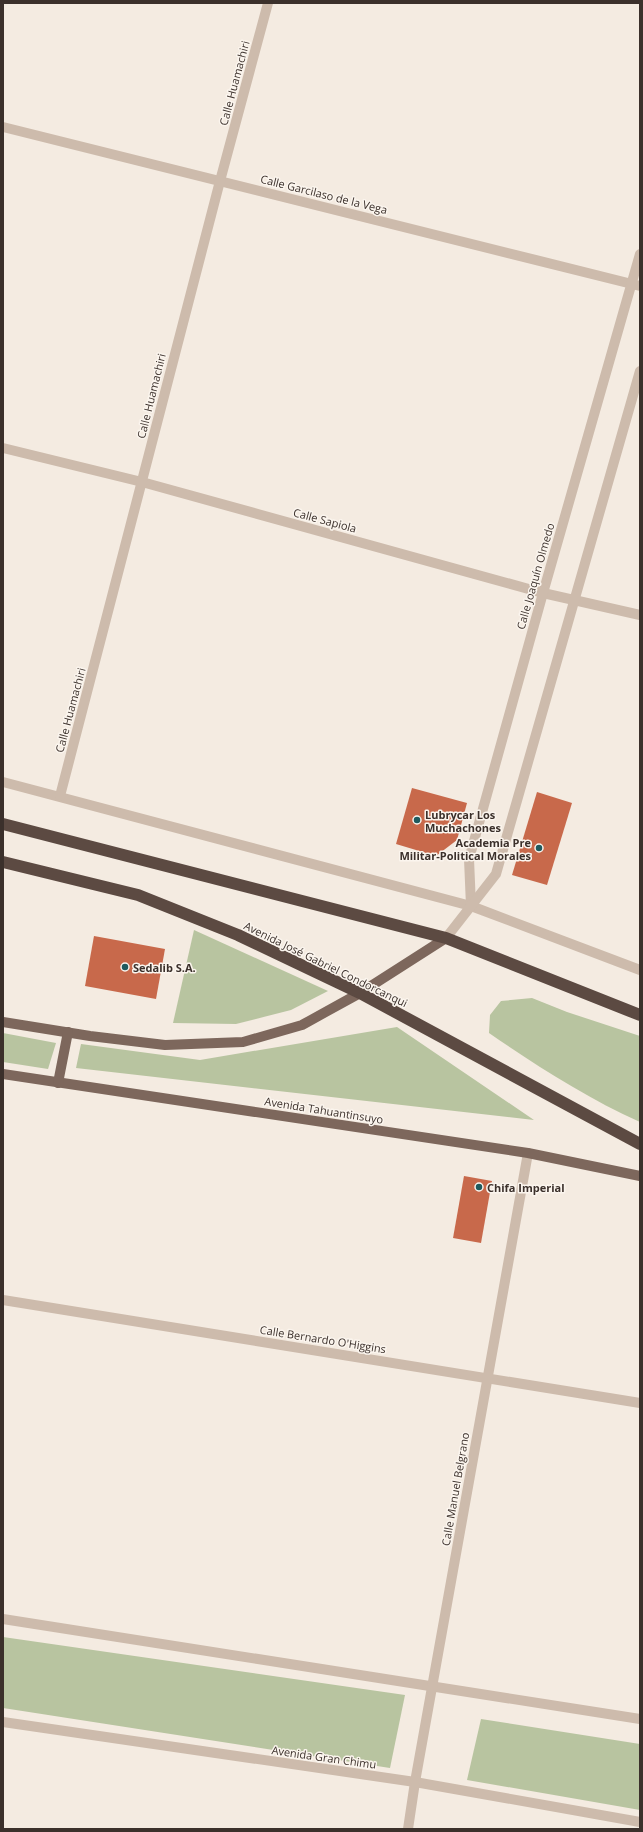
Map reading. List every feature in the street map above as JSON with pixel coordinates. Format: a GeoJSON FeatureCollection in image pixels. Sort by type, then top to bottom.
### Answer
{"type":"FeatureCollection","features":[{"type":"Feature","properties":{"kind":"highway"},"geometry":{"type":"LineString","coordinates":[[3,824],[446,938],[640,1015]]}},
{"type":"Feature","properties":{"kind":"highway","name":"Avenida José Gabriel Condorcanqui"},"geometry":{"type":"LineString","coordinates":[[3,862],[138,895],[238,935],[360,993],[640,1144]]}},
{"type":"Feature","properties":{"kind":"main road"},"geometry":{"type":"LineString","coordinates":[[3,1022],[165,1045],[243,1042],[302,1025],[360,993],[446,938]]}},
{"type":"Feature","properties":{"kind":"main road"},"geometry":{"type":"LineString","coordinates":[[58,1083],[68,1032]]}},
{"type":"Feature","properties":{"kind":"main road","name":"Avenida Tahuantinsuyo"},"geometry":{"type":"LineString","coordinates":[[3,1074],[528,1153],[640,1176]]}},
{"type":"Feature","properties":{"kind":"street","name":"Calle Huamachiri"},"geometry":{"type":"LineString","coordinates":[[60,796],[220,181],[268,3]]}},
{"type":"Feature","properties":{"kind":"street","name":"Calle Garcilaso de la Vega"},"geometry":{"type":"LineString","coordinates":[[3,127],[636,285]]}},
{"type":"Feature","properties":{"kind":"street","name":"Calle Joaquín Olmedo"},"geometry":{"type":"LineString","coordinates":[[471,906],[469,859],[543,593],[636,285],[640,254]]}},
{"type":"Feature","properties":{"kind":"street"},"geometry":{"type":"LineString","coordinates":[[446,938],[496,874],[640,371]]}},
{"type":"Feature","properties":{"kind":"street","name":"Calle Sapiola"},"geometry":{"type":"LineString","coordinates":[[3,448],[142,482],[543,593],[640,615]]}},
{"type":"Feature","properties":{"kind":"street"},"geometry":{"type":"LineString","coordinates":[[3,782],[471,906],[640,970]]}},
{"type":"Feature","properties":{"kind":"street","name":"Calle Manuel Belgrano"},"geometry":{"type":"LineString","coordinates":[[408,1829],[414,1782],[528,1153]]}},
{"type":"Feature","properties":{"kind":"street","name":"Calle Bernardo O'Higgins"},"geometry":{"type":"LineString","coordinates":[[3,1300],[487,1377],[640,1403]]}},
{"type":"Feature","properties":{"kind":"street"},"geometry":{"type":"LineString","coordinates":[[3,1619],[640,1719]]}},
{"type":"Feature","properties":{"kind":"street","name":"Avenida Gran Chimu"},"geometry":{"type":"LineString","coordinates":[[3,1722],[414,1782],[640,1822]]}},
{"type":"Feature","properties":{"kind":"green space"},"geometry":{"type":"Polygon","coordinates":[[[194,930],[328,991],[291,1010],[236,1024],[173,1023],[194,930]]]}},
{"type":"Feature","properties":{"kind":"green space"},"geometry":{"type":"Polygon","coordinates":[[[532,998],[567,1012],[640,1036],[640,1122],[601,1103],[563,1081],[489,1033],[490,1015],[501,1001],[532,998]]]}},
{"type":"Feature","properties":{"kind":"green space"},"geometry":{"type":"Polygon","coordinates":[[[397,1027],[534,1120],[76,1068],[81,1044],[200,1060],[397,1027]]]}},
{"type":"Feature","properties":{"kind":"green space"},"geometry":{"type":"Polygon","coordinates":[[[3,1033],[56,1043],[48,1069],[3,1062],[3,1033]]]}},
{"type":"Feature","properties":{"kind":"green space"},"geometry":{"type":"Polygon","coordinates":[[[3,1637],[405,1695],[390,1768],[3,1708],[3,1637]]]}},
{"type":"Feature","properties":{"kind":"green space"},"geometry":{"type":"Polygon","coordinates":[[[481,1719],[640,1744],[640,1810],[467,1780],[481,1719]]]}},
{"type":"Feature","properties":{"kind":"building"},"geometry":{"type":"Polygon","coordinates":[[[412,788],[467,803],[457,840],[436,856],[396,844],[412,788]]]}},
{"type":"Feature","properties":{"kind":"building"},"geometry":{"type":"Polygon","coordinates":[[[537,792],[572,803],[547,885],[512,875],[537,792]]]}},
{"type":"Feature","properties":{"kind":"building","name":"Sedalib S.A."},"geometry":{"type":"Polygon","coordinates":[[[94,936],[165,949],[156,999],[85,986],[94,936]]]}},
{"type":"Feature","properties":{"kind":"building"},"geometry":{"type":"Polygon","coordinates":[[[464,1176],[492,1181],[481,1243],[453,1238],[464,1176]]]}},
{"type":"Feature","properties":{"kind":"place","name":"Lubrycar Los Muchachones"},"geometry":{"type":"Point","coordinates":[417,820]}},
{"type":"Feature","properties":{"kind":"place","name":"Academia Pre Militar-Political Morales"},"geometry":{"type":"Point","coordinates":[539,848]}},
{"type":"Feature","properties":{"kind":"place","name":"Sedalib S.A."},"geometry":{"type":"Point","coordinates":[125,967]}},
{"type":"Feature","properties":{"kind":"place","name":"Chifa Imperial"},"geometry":{"type":"Point","coordinates":[479,1187]}}]}
